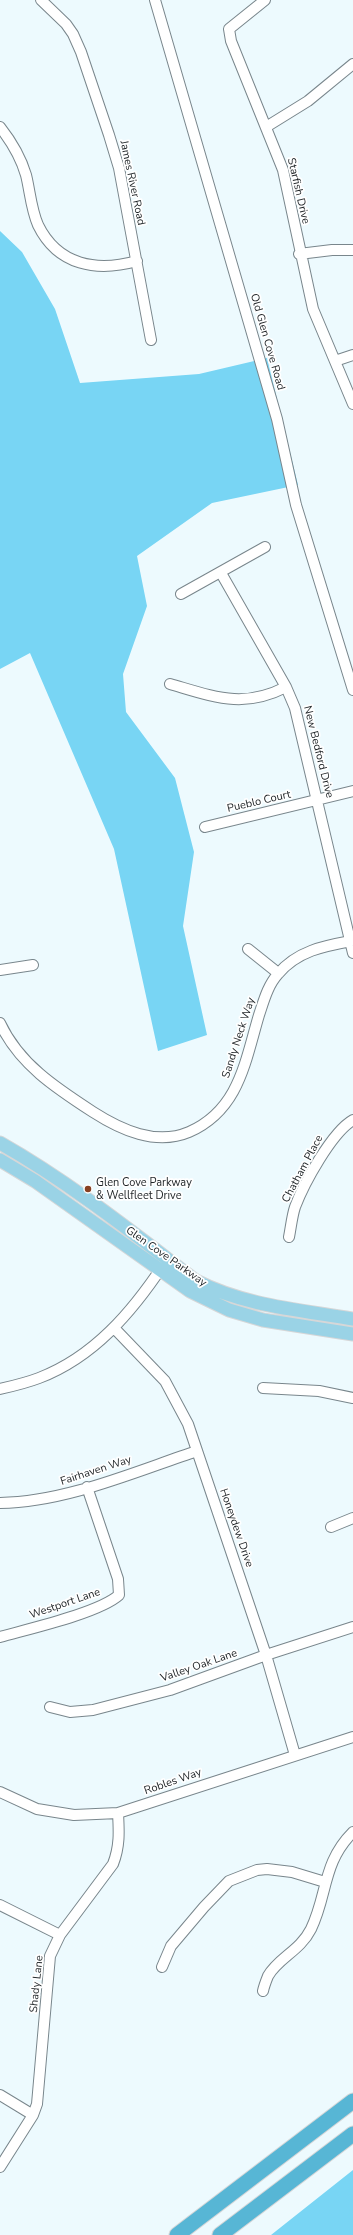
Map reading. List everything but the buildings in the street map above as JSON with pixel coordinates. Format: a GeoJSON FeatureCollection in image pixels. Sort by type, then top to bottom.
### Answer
{"type":"FeatureCollection","features":[{"type":"Feature","properties":{"kind":"highway"},"geometry":{"type":"LineString","coordinates":[[327,2121],[353,2095]]}},
{"type":"Feature","properties":{"kind":"highway"},"geometry":{"type":"LineString","coordinates":[[177,2235],[353,2101]]}},
{"type":"Feature","properties":{"kind":"highway"},"geometry":{"type":"LineString","coordinates":[[220,2235],[353,2134]]}},
{"type":"Feature","properties":{"kind":"main road","name":"Glen Cove Parkway"},"geometry":{"type":"LineString","coordinates":[[0,1143],[26,1158],[86,1199],[196,1281],[233,1297],[264,1305],[353,1319]]}},
{"type":"Feature","properties":{"kind":"main road","name":"Glen Cove Parkway"},"geometry":{"type":"LineString","coordinates":[[0,1160],[35,1181],[190,1292],[229,1310],[263,1320],[353,1334]]}},
{"type":"Feature","properties":{"kind":"street","name":"James River Road"},"geometry":{"type":"LineString","coordinates":[[41,0],[66,24],[81,52],[119,168],[151,340]]}},
{"type":"Feature","properties":{"kind":"street","name":"Old Glen Cove Road"},"geometry":{"type":"LineString","coordinates":[[155,0],[277,419],[296,505],[353,690]]}},
{"type":"Feature","properties":{"kind":"street","name":"Starfish Drive"},"geometry":{"type":"LineString","coordinates":[[264,0],[229,29],[231,41],[283,170],[313,309],[353,404]]}},
{"type":"Feature","properties":{"kind":"street"},"geometry":{"type":"LineString","coordinates":[[266,127],[303,105],[353,64]]}},
{"type":"Feature","properties":{"kind":"street"},"geometry":{"type":"LineString","coordinates":[[0,126],[21,161],[39,226],[53,246],[80,264],[93,267],[119,266],[137,261]]}},
{"type":"Feature","properties":{"kind":"street"},"geometry":{"type":"LineString","coordinates":[[300,254],[332,250],[353,250]]}},
{"type":"Feature","properties":{"kind":"street"},"geometry":{"type":"LineString","coordinates":[[335,361],[353,355]]}},
{"type":"Feature","properties":{"kind":"street"},"geometry":{"type":"LineString","coordinates":[[181,594],[221,573],[265,547]]}},
{"type":"Feature","properties":{"kind":"street","name":"New Bedford Drive"},"geometry":{"type":"LineString","coordinates":[[221,573],[286,687],[295,708],[353,953]]}},
{"type":"Feature","properties":{"kind":"street"},"geometry":{"type":"LineString","coordinates":[[170,684],[206,695],[244,700],[261,698],[286,687]]}},
{"type":"Feature","properties":{"kind":"street","name":"Pueblo Court"},"geometry":{"type":"LineString","coordinates":[[205,826],[353,791]]}},
{"type":"Feature","properties":{"kind":"street","name":"Sandy Neck Way"},"geometry":{"type":"LineString","coordinates":[[0,1023],[10,1042],[34,1070],[59,1090],[104,1119],[125,1130],[151,1137],[177,1137],[199,1127],[214,1117],[231,1098],[241,1076],[269,986],[278,973],[301,954],[314,949],[351,941]]}},
{"type":"Feature","properties":{"kind":"street"},"geometry":{"type":"LineString","coordinates":[[248,949],[278,973]]}},
{"type":"Feature","properties":{"kind":"street"},"geometry":{"type":"LineString","coordinates":[[0,970],[33,965]]}},
{"type":"Feature","properties":{"kind":"street","name":"Chatham Place"},"geometry":{"type":"LineString","coordinates":[[289,1237],[295,1207],[325,1149],[333,1137],[353,1120]]}},
{"type":"Feature","properties":{"kind":"street"},"geometry":{"type":"LineString","coordinates":[[0,1389],[38,1379],[54,1372],[93,1346],[115,1329],[140,1299],[168,1259]]}},
{"type":"Feature","properties":{"kind":"street","name":"Honeydew Drive"},"geometry":{"type":"LineString","coordinates":[[115,1329],[171,1390],[188,1424],[266,1654],[295,1755]]}},
{"type":"Feature","properties":{"kind":"street"},"geometry":{"type":"LineString","coordinates":[[263,1388],[319,1391],[353,1398]]}},
{"type":"Feature","properties":{"kind":"street","name":"Fairhaven Way"},"geometry":{"type":"LineString","coordinates":[[0,1503],[28,1502],[87,1487],[197,1451]]}},
{"type":"Feature","properties":{"kind":"street","name":"Westport Lane"},"geometry":{"type":"LineString","coordinates":[[0,1637],[86,1611],[114,1599],[118,1595],[118,1579],[87,1487]]}},
{"type":"Feature","properties":{"kind":"street"},"geometry":{"type":"LineString","coordinates":[[331,1527],[353,1518]]}},
{"type":"Feature","properties":{"kind":"street","name":"Valley Oak Lane"},"geometry":{"type":"LineString","coordinates":[[50,1707],[70,1712],[93,1710],[170,1690],[266,1654],[353,1627]]}},
{"type":"Feature","properties":{"kind":"street","name":"Robles Way"},"geometry":{"type":"LineString","coordinates":[[0,1792],[37,1809],[66,1814],[93,1816],[118,1813],[353,1737]]}},
{"type":"Feature","properties":{"kind":"street","name":"Shady Lane"},"geometry":{"type":"LineString","coordinates":[[0,2167],[33,2115],[37,2104],[50,1956],[60,1935],[113,1864],[118,1852],[118,1813]]}},
{"type":"Feature","properties":{"kind":"street"},"geometry":{"type":"LineString","coordinates":[[263,1991],[268,1977],[273,1970],[297,1949],[311,1928],[336,1852],[353,1832]]}},
{"type":"Feature","properties":{"kind":"street"},"geometry":{"type":"LineString","coordinates":[[162,1967],[171,1946],[204,1906],[229,1881],[257,1870],[267,1869],[292,1872],[325,1882]]}},
{"type":"Feature","properties":{"kind":"street"},"geometry":{"type":"LineString","coordinates":[[0,1905],[60,1935]]}},
{"type":"Feature","properties":{"kind":"street"},"geometry":{"type":"LineString","coordinates":[[0,2095],[33,2115]]}},
{"type":"Feature","properties":{"kind":"shaded area"},"geometry":{"type":"Polygon","coordinates":[[[0,231],[22,252],[55,309],[80,383],[199,374],[267,358],[298,485],[212,503],[137,556],[147,606],[123,674],[126,712],[175,778],[194,852],[183,926],[207,1035],[158,1051],[114,849],[30,653],[0,669],[0,231]]]}},
{"type":"Feature","properties":{"kind":"shaded area"},"geometry":{"type":"Polygon","coordinates":[[[353,2170],[353,2235],[271,2235],[353,2170]]]}},
{"type":"Feature","properties":{"kind":"place","name":"Glen Cove Parkway & Wellfleet Drive"},"geometry":{"type":"Point","coordinates":[88,1189]}}]}
